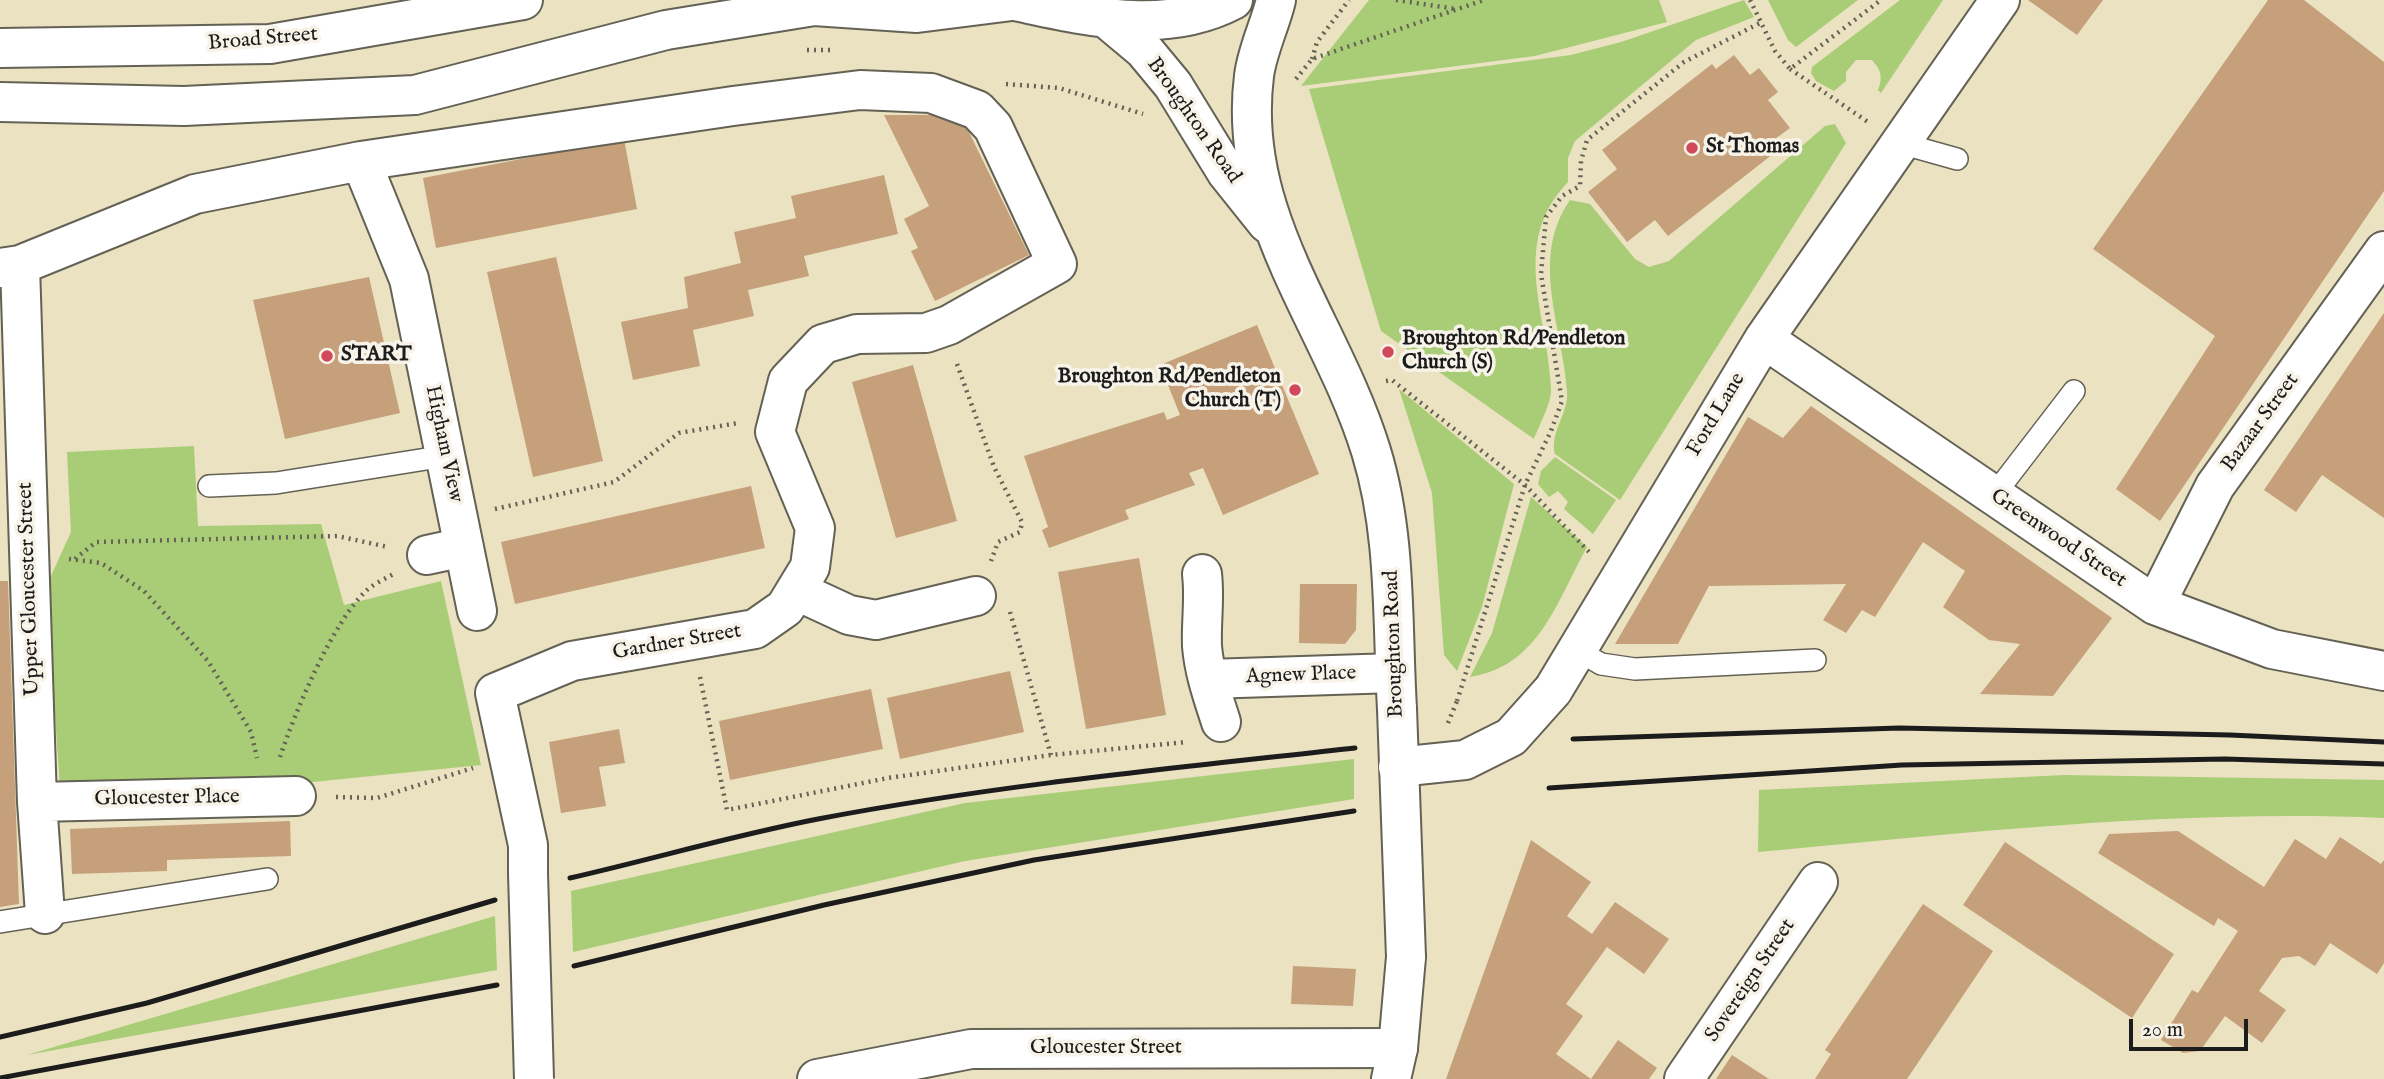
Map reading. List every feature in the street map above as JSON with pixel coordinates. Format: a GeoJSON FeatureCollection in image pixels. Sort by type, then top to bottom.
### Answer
{"type":"FeatureCollection","features":[{"type":"Feature","properties":{"kind":"main road","name":"Broad Street"},"geometry":{"type":"LineString","coordinates":[[0,48],[270,44],[523,0]]}},
{"type":"Feature","properties":{"kind":"main road"},"geometry":{"type":"LineString","coordinates":[[0,102],[184,106],[415,96],[666,30],[814,6],[917,13],[1011,0],[1107,19],[1149,22],[1187,18],[1233,0]]}},
{"type":"Feature","properties":{"kind":"main road","name":"Broughton Road"},"geometry":{"type":"LineString","coordinates":[[1276,0],[1254,74],[1253,141],[1273,230],[1371,451],[1392,552],[1406,957],[1394,1063]]}},
{"type":"Feature","properties":{"kind":"main road","name":"Ford Lane"},"geometry":{"type":"LineString","coordinates":[[1398,767],[1465,760],[1511,737],[1553,690],[1616,580],[1764,339],[2000,0]]}},
{"type":"Feature","properties":{"kind":"main road","name":"Broughton Road"},"geometry":{"type":"LineString","coordinates":[[1107,19],[1144,50],[1173,85],[1227,173],[1273,230]]}},
{"type":"Feature","properties":{"kind":"main road"},"geometry":{"type":"LineString","coordinates":[[10,266],[195,194],[361,161],[860,90],[931,93],[977,110]]}},
{"type":"Feature","properties":{"kind":"main road","name":"Gardner Street"},"geometry":{"type":"LineString","coordinates":[[534,1079],[528,845],[495,693],[572,661],[755,629],[785,608],[810,568],[814,528],[775,432],[788,381],[823,344],[857,334],[926,333],[944,327],[1057,264],[1001,142],[993,127],[977,110]]}},
{"type":"Feature","properties":{"kind":"main road","name":"Higham View"},"geometry":{"type":"LineString","coordinates":[[361,161],[409,279],[477,611]]}},
{"type":"Feature","properties":{"kind":"main road","name":"Bazaar Street"},"geometry":{"type":"LineString","coordinates":[[2155,605],[2215,486],[2384,251]]}},
{"type":"Feature","properties":{"kind":"main road","name":"Upper Gloucester Street"},"geometry":{"type":"LineString","coordinates":[[10,266],[15,555],[45,914]]}},
{"type":"Feature","properties":{"kind":"main road","name":"Greenwood Street"},"geometry":{"type":"LineString","coordinates":[[1764,339],[2155,605],[2273,649],[2384,671]]}},
{"type":"Feature","properties":{"kind":"main road"},"geometry":{"type":"LineString","coordinates":[[427,555],[461,532]]}},
{"type":"Feature","properties":{"kind":"main road"},"geometry":{"type":"LineString","coordinates":[[1202,574],[1206,603],[1202,645],[1208,679],[1221,722]]}},
{"type":"Feature","properties":{"kind":"main road"},"geometry":{"type":"LineString","coordinates":[[797,590],[849,615],[877,620],[976,596]]}},
{"type":"Feature","properties":{"kind":"main road","name":"Agnew Place"},"geometry":{"type":"LineString","coordinates":[[1208,679],[1396,691]]}},
{"type":"Feature","properties":{"kind":"main road","name":"Gloucester Place"},"geometry":{"type":"LineString","coordinates":[[37,802],[282,797]]}},
{"type":"Feature","properties":{"kind":"main road","name":"Sovereign Street"},"geometry":{"type":"LineString","coordinates":[[1684,1079],[1818,882]]}},
{"type":"Feature","properties":{"kind":"main road","name":"Gloucester Street"},"geometry":{"type":"LineString","coordinates":[[817,1079],[971,1049],[999,1064],[1394,1063]]}},
{"type":"Feature","properties":{"kind":"lane"},"geometry":{"type":"LineString","coordinates":[[1900,144],[1956,159]]}},
{"type":"Feature","properties":{"kind":"lane"},"geometry":{"type":"LineString","coordinates":[[1994,495],[2074,391]]}},
{"type":"Feature","properties":{"kind":"lane"},"geometry":{"type":"LineString","coordinates":[[209,486],[276,483],[445,456]]}},
{"type":"Feature","properties":{"kind":"lane"},"geometry":{"type":"LineString","coordinates":[[1577,650],[1601,663],[1635,669],[1815,660]]}},
{"type":"Feature","properties":{"kind":"lane"},"geometry":{"type":"LineString","coordinates":[[0,922],[267,879]]}},
{"type":"Feature","properties":{"kind":"path"},"geometry":{"type":"LineString","coordinates":[[1293,86],[1312,59],[1317,42],[1349,0]]}},
{"type":"Feature","properties":{"kind":"path"},"geometry":{"type":"LineString","coordinates":[[1396,0],[1457,9]]}},
{"type":"Feature","properties":{"kind":"path"},"geometry":{"type":"LineString","coordinates":[[1312,59],[1484,0]]}},
{"type":"Feature","properties":{"kind":"path"},"geometry":{"type":"LineString","coordinates":[[1751,0],[1775,51],[1790,69],[1900,144]]}},
{"type":"Feature","properties":{"kind":"path"},"geometry":{"type":"LineString","coordinates":[[1790,69],[1881,0]]}},
{"type":"Feature","properties":{"kind":"path"},"geometry":{"type":"LineString","coordinates":[[1457,701],[1525,485],[1552,431],[1562,401],[1541,274],[1546,217],[1562,196],[1580,186],[1581,161],[1587,140],[1684,62],[1760,23]]}},
{"type":"Feature","properties":{"kind":"path"},"geometry":{"type":"LineString","coordinates":[[977,110],[990,94],[1010,82],[1059,88],[1199,127]]}},
{"type":"Feature","properties":{"kind":"path"},"geometry":{"type":"LineString","coordinates":[[944,327],[994,467],[1022,522],[1020,532],[998,542],[976,596],[1013,614],[1051,755]]}},
{"type":"Feature","properties":{"kind":"path"},"geometry":{"type":"LineString","coordinates":[[1344,387],[1392,380],[1525,485],[1616,580]]}},
{"type":"Feature","properties":{"kind":"path"},"geometry":{"type":"LineString","coordinates":[[461,532],[614,482],[679,433],[740,423],[777,422]]}},
{"type":"Feature","properties":{"kind":"path"},"geometry":{"type":"LineString","coordinates":[[75,560],[96,542],[337,536],[427,555]]}},
{"type":"Feature","properties":{"kind":"path"},"geometry":{"type":"LineString","coordinates":[[15,555],[101,563],[144,591],[208,660],[250,732],[282,797]]}},
{"type":"Feature","properties":{"kind":"path"},"geometry":{"type":"LineString","coordinates":[[282,797],[295,712],[342,623],[368,590],[427,555]]}},
{"type":"Feature","properties":{"kind":"path"},"geometry":{"type":"LineString","coordinates":[[692,640],[727,810],[888,778],[1051,755],[1214,740],[1221,722]]}},
{"type":"Feature","properties":{"kind":"path"},"geometry":{"type":"LineString","coordinates":[[282,797],[377,798],[508,756]]}},
{"type":"Feature","properties":{"kind":"green space"},"geometry":{"type":"Polygon","coordinates":[[[1369,0],[1659,0],[1667,22],[1535,56],[1301,86],[1369,0]]]}},
{"type":"Feature","properties":{"kind":"green space"},"geometry":{"type":"Polygon","coordinates":[[[1744,0],[1754,17],[1696,40],[1575,141],[1568,158],[1568,182],[1550,205],[1540,230],[1536,255],[1536,280],[1551,394],[1534,439],[1381,331],[1309,89],[1571,55],[1621,42],[1744,0]]]}},
{"type":"Feature","properties":{"kind":"green space"},"geometry":{"type":"Polygon","coordinates":[[[1768,0],[1858,0],[1796,47],[1788,40],[1768,0]]]}},
{"type":"Feature","properties":{"kind":"green space"},"geometry":{"type":"Polygon","coordinates":[[[1900,0],[1943,0],[1881,93],[1878,90],[1880,74],[1872,60],[1856,60],[1846,72],[1846,81],[1834,91],[1816,81],[1811,73],[1812,67],[1900,0]]]}},
{"type":"Feature","properties":{"kind":"green space"},"geometry":{"type":"Polygon","coordinates":[[[1835,124],[1846,143],[1620,500],[1555,454],[1555,438],[1565,408],[1567,392],[1550,270],[1558,223],[1570,200],[1590,204],[1635,259],[1649,267],[1669,261],[1825,126],[1835,124]]]}},
{"type":"Feature","properties":{"kind":"green space"},"geometry":{"type":"Polygon","coordinates":[[[1399,389],[1514,484],[1482,607],[1457,671],[1444,655],[1432,493],[1399,389]]]}},
{"type":"Feature","properties":{"kind":"green space"},"geometry":{"type":"Polygon","coordinates":[[[194,446],[198,526],[321,524],[344,605],[441,581],[481,765],[293,784],[60,787],[46,587],[71,532],[67,452],[194,446]]]}},
{"type":"Feature","properties":{"kind":"green space"},"geometry":{"type":"Polygon","coordinates":[[[1555,457],[1616,500],[1593,534],[1564,509],[1568,502],[1558,491],[1549,497],[1538,484],[1541,471],[1555,457]]]}},
{"type":"Feature","properties":{"kind":"green space"},"geometry":{"type":"Polygon","coordinates":[[[1531,497],[1587,547],[1555,610],[1529,646],[1494,671],[1470,677],[1492,633],[1531,497]]]}},
{"type":"Feature","properties":{"kind":"green space"},"geometry":{"type":"Polygon","coordinates":[[[1354,759],[1354,799],[965,861],[573,952],[571,891],[965,803],[1354,759]]]}},
{"type":"Feature","properties":{"kind":"green space"},"geometry":{"type":"Polygon","coordinates":[[[2064,775],[2384,780],[2384,818],[2227,817],[2070,824],[1758,852],[1759,790],[2064,775]]]}},
{"type":"Feature","properties":{"kind":"green space"},"geometry":{"type":"Polygon","coordinates":[[[495,916],[497,970],[27,1055],[495,916]]]}},
{"type":"Feature","properties":{"kind":"building"},"geometry":{"type":"Polygon","coordinates":[[[2028,0],[2103,0],[2077,35],[2028,0]]]}},
{"type":"Feature","properties":{"kind":"building"},"geometry":{"type":"Polygon","coordinates":[[[2268,0],[2304,0],[2384,62],[2384,191],[2160,521],[2116,489],[2215,336],[2093,249],[2268,0]]]}},
{"type":"Feature","properties":{"kind":"building","name":"St Thomas"},"geometry":{"type":"Polygon","coordinates":[[[1734,55],[1750,75],[1759,68],[1778,92],[1768,100],[1790,128],[1775,139],[1782,147],[1668,236],[1655,220],[1627,242],[1588,192],[1617,169],[1602,150],[1712,64],[1716,69],[1734,55]]]}},
{"type":"Feature","properties":{"kind":"building"},"geometry":{"type":"Polygon","coordinates":[[[884,115],[948,115],[967,128],[1029,255],[935,301],[911,251],[918,248],[904,219],[929,206],[884,115]]]}},
{"type":"Feature","properties":{"kind":"building"},"geometry":{"type":"Polygon","coordinates":[[[624,139],[637,209],[436,248],[423,178],[624,139]]]}},
{"type":"Feature","properties":{"kind":"building"},"geometry":{"type":"Polygon","coordinates":[[[884,175],[898,234],[804,256],[809,276],[748,290],[754,316],[693,330],[700,366],[633,380],[621,322],[688,308],[684,277],[741,263],[734,232],[796,218],[791,196],[884,175]]]}},
{"type":"Feature","properties":{"kind":"building"},"geometry":{"type":"Polygon","coordinates":[[[556,257],[603,461],[533,477],[487,272],[556,257]]]}},
{"type":"Feature","properties":{"kind":"building","name":"START"},"geometry":{"type":"Polygon","coordinates":[[[369,277],[400,413],[285,439],[253,300],[369,277]]]}},
{"type":"Feature","properties":{"kind":"building"},"geometry":{"type":"Polygon","coordinates":[[[2384,313],[2384,518],[2322,475],[2296,512],[2264,490],[2384,313]]]}},
{"type":"Feature","properties":{"kind":"building"},"geometry":{"type":"Polygon","coordinates":[[[1257,325],[1319,474],[1223,515],[1203,468],[1189,473],[1195,485],[1125,510],[1129,519],[1049,548],[1042,530],[1048,527],[1024,456],[1164,412],[1167,420],[1180,415],[1160,365],[1257,325]]]}},
{"type":"Feature","properties":{"kind":"building"},"geometry":{"type":"Polygon","coordinates":[[[913,365],[957,521],[896,538],[852,382],[913,365]]]}},
{"type":"Feature","properties":{"kind":"building"},"geometry":{"type":"Polygon","coordinates":[[[1811,406],[2112,618],[2053,696],[1980,694],[2020,644],[1989,640],[1943,607],[1965,571],[1923,542],[1875,617],[1862,610],[1846,633],[1823,620],[1846,584],[1709,586],[1678,644],[1615,644],[1748,417],[1783,438],[1811,406]]]}},
{"type":"Feature","properties":{"kind":"building"},"geometry":{"type":"Polygon","coordinates":[[[751,486],[765,548],[515,604],[501,542],[751,486]]]}},
{"type":"Feature","properties":{"kind":"building"},"geometry":{"type":"Polygon","coordinates":[[[1139,558],[1166,715],[1086,729],[1058,572],[1139,558]]]}},
{"type":"Feature","properties":{"kind":"building"},"geometry":{"type":"Polygon","coordinates":[[[0,581],[8,581],[19,904],[0,907],[0,581]]]}},
{"type":"Feature","properties":{"kind":"building"},"geometry":{"type":"Polygon","coordinates":[[[1300,584],[1357,584],[1356,630],[1345,644],[1299,643],[1300,584]]]}},
{"type":"Feature","properties":{"kind":"building"},"geometry":{"type":"Polygon","coordinates":[[[1010,671],[1024,732],[900,759],[887,698],[1010,671]]]}},
{"type":"Feature","properties":{"kind":"building"},"geometry":{"type":"Polygon","coordinates":[[[871,689],[883,749],[730,780],[719,721],[871,689]]]}},
{"type":"Feature","properties":{"kind":"building"},"geometry":{"type":"Polygon","coordinates":[[[619,729],[625,763],[599,767],[606,806],[561,813],[549,742],[619,729]]]}},
{"type":"Feature","properties":{"kind":"building"},"geometry":{"type":"Polygon","coordinates":[[[290,821],[291,856],[167,860],[167,871],[72,874],[70,829],[290,821]]]}},
{"type":"Feature","properties":{"kind":"building"},"geometry":{"type":"Polygon","coordinates":[[[2178,831],[2264,887],[2295,839],[2326,859],[2340,837],[2381,864],[2384,860],[2384,963],[2377,974],[2330,943],[2315,966],[2299,956],[2282,958],[2259,991],[2286,1010],[2262,1043],[2225,1016],[2200,1051],[2183,1053],[2161,1040],[2192,990],[2198,993],[2238,931],[2218,918],[2214,926],[2098,853],[2109,834],[2178,831]]]}},
{"type":"Feature","properties":{"kind":"building"},"geometry":{"type":"Polygon","coordinates":[[[1531,840],[1591,882],[1567,916],[1592,934],[1615,902],[1669,939],[1644,974],[1607,947],[1566,1004],[1583,1016],[1556,1054],[1591,1079],[1446,1079],[1531,840]]]}},
{"type":"Feature","properties":{"kind":"building"},"geometry":{"type":"Polygon","coordinates":[[[2005,842],[2174,954],[2132,1018],[1963,905],[2005,842]]]}},
{"type":"Feature","properties":{"kind":"building"},"geometry":{"type":"Polygon","coordinates":[[[1923,904],[1993,951],[1907,1079],[1815,1079],[1831,1054],[1825,1050],[1923,904]]]}},
{"type":"Feature","properties":{"kind":"building"},"geometry":{"type":"Polygon","coordinates":[[[1293,966],[1356,969],[1353,1006],[1291,1004],[1293,966]]]}},
{"type":"Feature","properties":{"kind":"building"},"geometry":{"type":"Polygon","coordinates":[[[1618,1040],[1657,1068],[1649,1079],[1591,1079],[1618,1040]]]}},
{"type":"Feature","properties":{"kind":"building"},"geometry":{"type":"Polygon","coordinates":[[[1732,1055],[1769,1079],[1716,1079],[1732,1055]]]}},
{"type":"Feature","properties":{"kind":"railway"},"geometry":{"type":"LineString","coordinates":[[1573,739],[1899,728],[2230,735],[2384,742]]}},
{"type":"Feature","properties":{"kind":"railway"},"geometry":{"type":"LineString","coordinates":[[570,878],[756,832],[885,807],[1086,778],[1355,748]]}},
{"type":"Feature","properties":{"kind":"railway"},"geometry":{"type":"LineString","coordinates":[[1549,788],[1902,765],[2225,759],[2384,764]]}},
{"type":"Feature","properties":{"kind":"railway"},"geometry":{"type":"LineString","coordinates":[[574,966],[824,905],[1034,860],[1354,811]]}},
{"type":"Feature","properties":{"kind":"railway"},"geometry":{"type":"LineString","coordinates":[[0,1037],[147,1003],[495,900]]}},
{"type":"Feature","properties":{"kind":"railway"},"geometry":{"type":"LineString","coordinates":[[0,1078],[497,985]]}},
{"type":"Feature","properties":{"kind":"place","name":"St Thomas"},"geometry":{"type":"Point","coordinates":[1692,148]}},
{"type":"Feature","properties":{"kind":"place","name":"Broughton Rd/Pendleton Church (S)"},"geometry":{"type":"Point","coordinates":[1388,352]}},
{"type":"Feature","properties":{"kind":"place","name":"START"},"geometry":{"type":"Point","coordinates":[327,356]}},
{"type":"Feature","properties":{"kind":"place","name":"Broughton Rd/Pendleton Church (T)"},"geometry":{"type":"Point","coordinates":[1295,390]}}]}
